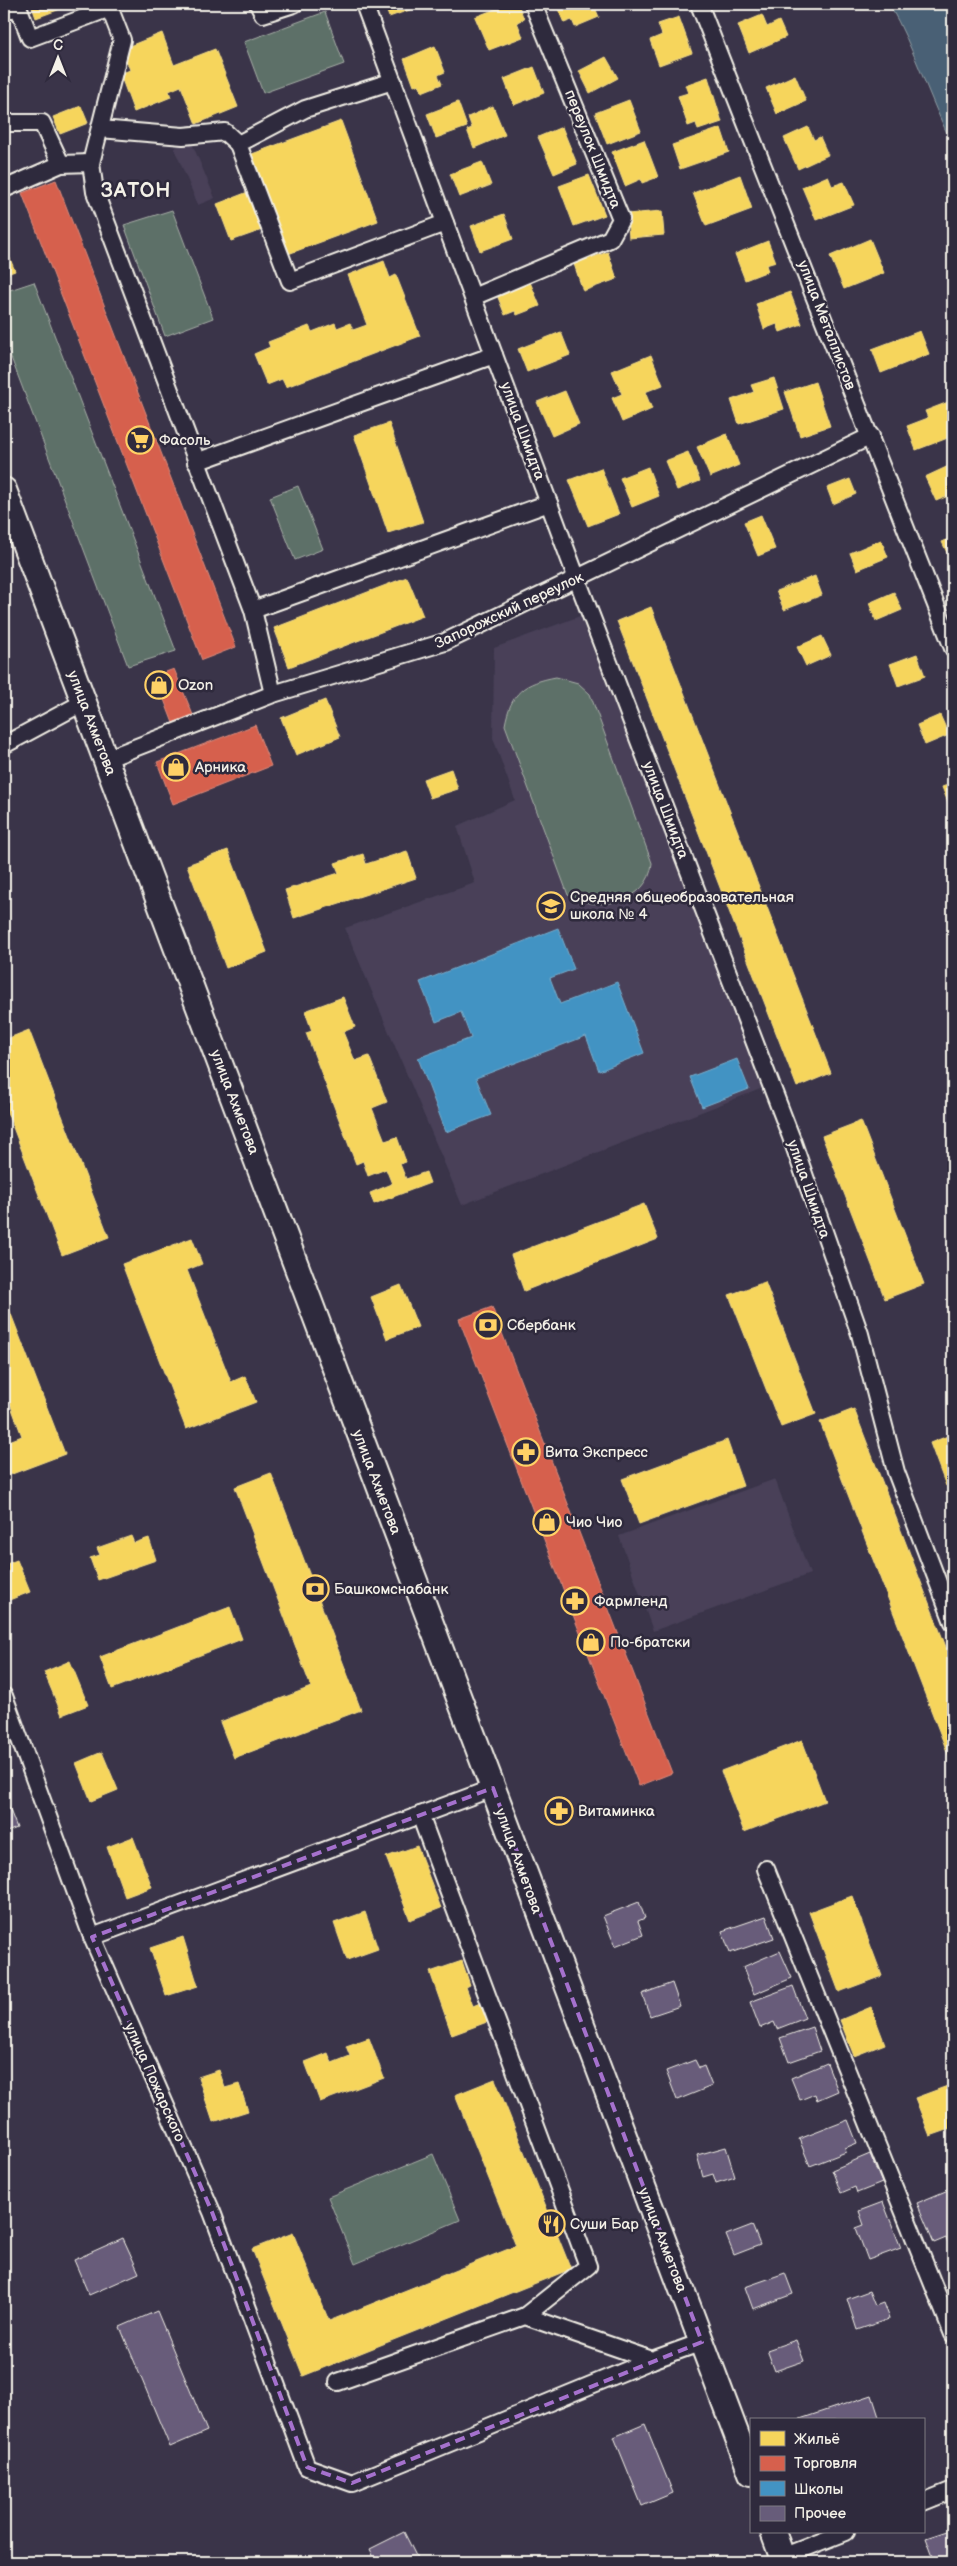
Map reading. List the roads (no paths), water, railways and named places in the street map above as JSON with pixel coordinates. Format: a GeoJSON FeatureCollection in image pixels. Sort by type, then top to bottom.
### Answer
{"type":"FeatureCollection","features":[{"type":"Feature","properties":{"kind":"main road","name":"улица Ахметова"},"geometry":{"type":"LineString","coordinates":[[4,490],[750,2470]]}},
{"type":"Feature","properties":{"kind":"main road"},"geometry":{"type":"LineString","coordinates":[[774,2534],[783,2560]]}},
{"type":"Feature","properties":{"kind":"street"},"geometry":{"type":"LineString","coordinates":[[258,4],[263,14],[294,4]]}},
{"type":"Feature","properties":{"kind":"street","name":"улица Шмидта"},"geometry":{"type":"LineString","coordinates":[[364,4],[577,578],[791,1137],[860,1334],[896,1472],[953,1622]]}},
{"type":"Feature","properties":{"kind":"street","name":"переулок Шмидта"},"geometry":{"type":"LineString","coordinates":[[473,297],[610,239],[621,219],[533,4]]}},
{"type":"Feature","properties":{"kind":"street","name":"улица Металлистов"},"geometry":{"type":"LineString","coordinates":[[699,4],[871,436],[953,648]]}},
{"type":"Feature","properties":{"kind":"street"},"geometry":{"type":"LineString","coordinates":[[4,12],[18,6],[30,38],[109,6],[122,40],[91,163],[95,192],[253,610],[273,694]]}},
{"type":"Feature","properties":{"kind":"street"},"geometry":{"type":"LineString","coordinates":[[238,144],[306,109],[393,81]]}},
{"type":"Feature","properties":{"kind":"street"},"geometry":{"type":"LineString","coordinates":[[4,123],[42,123],[61,164]]}},
{"type":"Feature","properties":{"kind":"street"},"geometry":{"type":"LineString","coordinates":[[100,129],[183,136],[225,132],[238,144],[290,281],[445,223]]}},
{"type":"Feature","properties":{"kind":"street"},"geometry":{"type":"LineString","coordinates":[[4,189],[61,164],[91,163]]}},
{"type":"Feature","properties":{"kind":"street"},"geometry":{"type":"LineString","coordinates":[[196,462],[494,355]]}},
{"type":"Feature","properties":{"kind":"street","name":"Запорожский переулок"},"geometry":{"type":"LineString","coordinates":[[106,759],[273,694],[445,642],[871,436]]}},
{"type":"Feature","properties":{"kind":"street"},"geometry":{"type":"LineString","coordinates":[[253,610],[549,503]]}},
{"type":"Feature","properties":{"kind":"street"},"geometry":{"type":"LineString","coordinates":[[4,745],[84,702]]}},
{"type":"Feature","properties":{"kind":"street","name":"улица Пожарского"},"geometry":{"type":"LineString","coordinates":[[4,1696],[92,1936],[212,2212],[306,2468],[352,2482],[652,2360]]}},
{"type":"Feature","properties":{"kind":"street"},"geometry":{"type":"LineString","coordinates":[[92,1936],[493,1788]]}},
{"type":"Feature","properties":{"kind":"street"},"geometry":{"type":"LineString","coordinates":[[338,2382],[525,2316],[588,2266],[420,1815]]}},
{"type":"Feature","properties":{"kind":"street"},"geometry":{"type":"LineString","coordinates":[[766,1868],[953,2334]]}},
{"type":"Feature","properties":{"kind":"street"},"geometry":{"type":"LineString","coordinates":[[525,2316],[652,2360],[702,2342]]}},
{"type":"Feature","properties":{"kind":"street"},"geometry":{"type":"LineString","coordinates":[[924,2502],[953,2490]]}},
{"type":"Feature","properties":{"kind":"street"},"geometry":{"type":"LineString","coordinates":[[783,2560],[842,2534]]}},
{"type":"Feature","properties":{"kind":"water"},"geometry":{"type":"Polygon","coordinates":[[[889,4],[953,4],[953,145],[907,39],[889,4]]]}},
{"type":"Feature","properties":{"kind":"place","name":"Фасоль"},"geometry":{"type":"Point","coordinates":[140,440]}},
{"type":"Feature","properties":{"kind":"place","name":"Ozon"},"geometry":{"type":"Point","coordinates":[159,685]}},
{"type":"Feature","properties":{"kind":"place","name":"Арника"},"geometry":{"type":"Point","coordinates":[176,767]}},
{"type":"Feature","properties":{"kind":"place","name":"Средняя общеобразовательная школа № 4"},"geometry":{"type":"Point","coordinates":[551,906]}},
{"type":"Feature","properties":{"kind":"place","name":"Сбербанк"},"geometry":{"type":"Point","coordinates":[488,1325]}},
{"type":"Feature","properties":{"kind":"place","name":"Вита Экспресс"},"geometry":{"type":"Point","coordinates":[526,1452]}},
{"type":"Feature","properties":{"kind":"place","name":"Чио Чио"},"geometry":{"type":"Point","coordinates":[547,1522]}},
{"type":"Feature","properties":{"kind":"place","name":"Башкомснабанк"},"geometry":{"type":"Point","coordinates":[315,1589]}},
{"type":"Feature","properties":{"kind":"place","name":"Фармленд"},"geometry":{"type":"Point","coordinates":[575,1601]}},
{"type":"Feature","properties":{"kind":"place","name":"По-братски"},"geometry":{"type":"Point","coordinates":[591,1642]}},
{"type":"Feature","properties":{"kind":"place","name":"Витаминка"},"geometry":{"type":"Point","coordinates":[559,1811]}},
{"type":"Feature","properties":{"kind":"place","name":"Суши Бар"},"geometry":{"type":"Point","coordinates":[551,2224]}},
{"type":"Feature","properties":{"kind":"district","name":"ЗАТОН"},"geometry":{"type":"Point","coordinates":[136,190]}}]}
